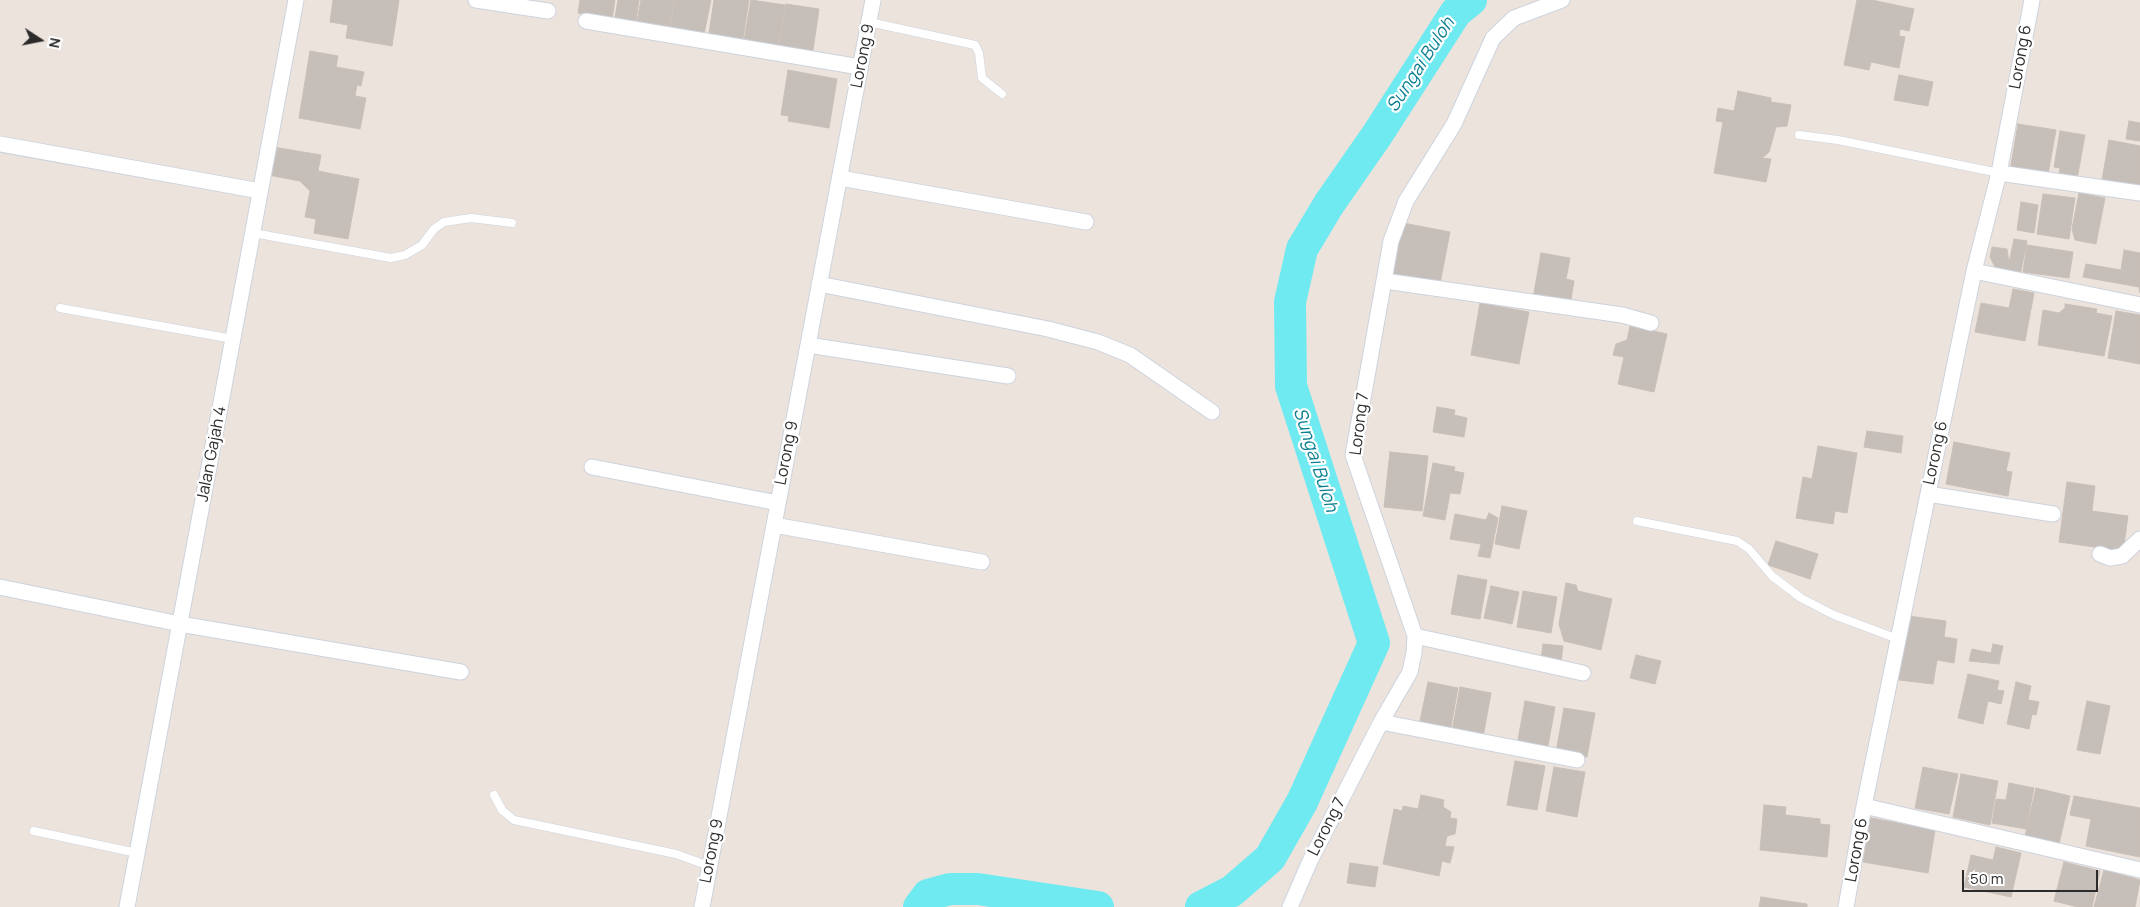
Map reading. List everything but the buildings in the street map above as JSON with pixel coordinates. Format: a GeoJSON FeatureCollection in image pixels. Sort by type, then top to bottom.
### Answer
{"type":"FeatureCollection","features":[{"type":"Feature","properties":{"kind":"street","name":"Jalan Gajah 4"},"geometry":{"type":"LineString","coordinates":[[127,907],[296,0]]}},
{"type":"Feature","properties":{"kind":"street"},"geometry":{"type":"LineString","coordinates":[[476,0],[548,12]]}},
{"type":"Feature","properties":{"kind":"street","name":"Lorong 9"},"geometry":{"type":"LineString","coordinates":[[702,907],[873,0]]}},
{"type":"Feature","properties":{"kind":"street","name":"Lorong 7"},"geometry":{"type":"LineString","coordinates":[[1290,907],[1310,861],[1381,722],[1410,672],[1414,653],[1415,636],[1353,455],[1391,241],[1406,201],[1454,124],[1493,38],[1514,18],[1562,0]]}},
{"type":"Feature","properties":{"kind":"street","name":"Lorong 6"},"geometry":{"type":"LineString","coordinates":[[1846,907],[1864,806],[1898,639],[1974,271],[1999,173],[2032,0]]}},
{"type":"Feature","properties":{"kind":"street"},"geometry":{"type":"LineString","coordinates":[[586,22],[860,67]]}},
{"type":"Feature","properties":{"kind":"street"},"geometry":{"type":"LineString","coordinates":[[0,144],[260,191]]}},
{"type":"Feature","properties":{"kind":"street"},"geometry":{"type":"LineString","coordinates":[[1999,173],[2140,193]]}},
{"type":"Feature","properties":{"kind":"street"},"geometry":{"type":"LineString","coordinates":[[840,178],[1086,222]]}},
{"type":"Feature","properties":{"kind":"street"},"geometry":{"type":"LineString","coordinates":[[1974,271],[2140,305]]}},
{"type":"Feature","properties":{"kind":"street"},"geometry":{"type":"LineString","coordinates":[[1385,281],[1622,315],[1651,323]]}},
{"type":"Feature","properties":{"kind":"street"},"geometry":{"type":"LineString","coordinates":[[819,284],[1048,329],[1098,342],[1130,355],[1212,412]]}},
{"type":"Feature","properties":{"kind":"street"},"geometry":{"type":"LineString","coordinates":[[808,345],[1008,376]]}},
{"type":"Feature","properties":{"kind":"street"},"geometry":{"type":"LineString","coordinates":[[592,467],[778,503]]}},
{"type":"Feature","properties":{"kind":"street"},"geometry":{"type":"LineString","coordinates":[[1928,494],[2053,514]]}},
{"type":"Feature","properties":{"kind":"street"},"geometry":{"type":"LineString","coordinates":[[774,525],[982,562]]}},
{"type":"Feature","properties":{"kind":"street"},"geometry":{"type":"LineString","coordinates":[[2100,554],[2110,558],[2122,556],[2140,538]]}},
{"type":"Feature","properties":{"kind":"street"},"geometry":{"type":"LineString","coordinates":[[0,587],[180,624],[461,672]]}},
{"type":"Feature","properties":{"kind":"street"},"geometry":{"type":"LineString","coordinates":[[1415,636],[1583,673]]}},
{"type":"Feature","properties":{"kind":"street"},"geometry":{"type":"LineString","coordinates":[[1381,722],[1577,760]]}},
{"type":"Feature","properties":{"kind":"street"},"geometry":{"type":"LineString","coordinates":[[1864,806],[2140,870]]}},
{"type":"Feature","properties":{"kind":"lane"},"geometry":{"type":"LineString","coordinates":[[869,22],[975,45],[979,53],[982,78],[1002,94]]}},
{"type":"Feature","properties":{"kind":"lane"},"geometry":{"type":"LineString","coordinates":[[1799,135],[1838,140],[1999,173]]}},
{"type":"Feature","properties":{"kind":"lane"},"geometry":{"type":"LineString","coordinates":[[252,233],[391,258],[405,255],[422,245],[434,229],[444,222],[471,218],[512,223]]}},
{"type":"Feature","properties":{"kind":"lane"},"geometry":{"type":"LineString","coordinates":[[60,308],[233,339]]}},
{"type":"Feature","properties":{"kind":"lane"},"geometry":{"type":"LineString","coordinates":[[1637,521],[1736,541],[1749,549],[1772,576],[1801,598],[1834,615],[1898,639]]}},
{"type":"Feature","properties":{"kind":"lane"},"geometry":{"type":"LineString","coordinates":[[494,795],[502,810],[514,820],[676,854],[709,866]]}},
{"type":"Feature","properties":{"kind":"lane"},"geometry":{"type":"LineString","coordinates":[[34,831],[137,853]]}},
{"type":"Feature","properties":{"kind":"waterway","name":"Sungai Buloh"},"geometry":{"type":"LineString","coordinates":[[1201,907],[1232,891],[1270,858],[1302,802],[1374,643],[1291,386],[1290,302],[1302,249],[1329,204],[1377,135],[1456,12],[1471,0]]}},
{"type":"Feature","properties":{"kind":"waterway","name":"Sungai Buloh"},"geometry":{"type":"LineString","coordinates":[[919,907],[928,895],[950,889],[978,889],[1098,907]]}}]}
